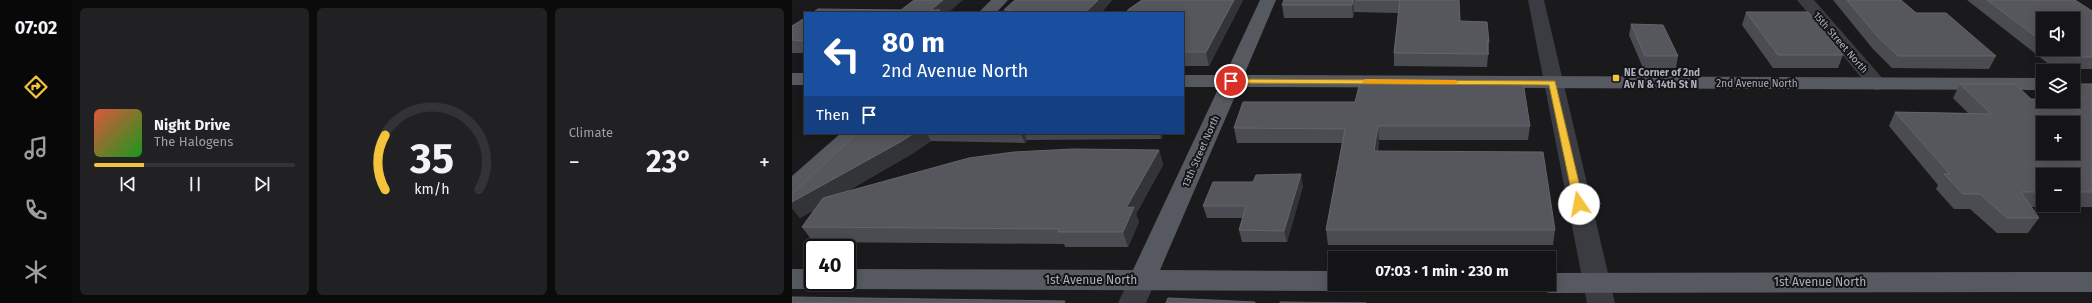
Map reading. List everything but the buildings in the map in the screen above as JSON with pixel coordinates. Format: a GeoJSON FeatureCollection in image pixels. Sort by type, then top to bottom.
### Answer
{"type":"FeatureCollection","features":[{"type":"Feature","properties":{"kind":"main road"},"geometry":{"type":"LineString","coordinates":[[987,12],[1000,0]]}},
{"type":"Feature","properties":{"kind":"main road","name":"13th Street North"},"geometry":{"type":"LineString","coordinates":[[1137,291],[1268,0]]}},
{"type":"Feature","properties":{"kind":"main road"},"geometry":{"type":"LineString","coordinates":[[792,79],[804,79]]}},
{"type":"Feature","properties":{"kind":"main road","name":"2nd Avenue North"},"geometry":{"type":"LineString","coordinates":[[1184,81],[2036,84]]}},
{"type":"Feature","properties":{"kind":"main road"},"geometry":{"type":"LineString","coordinates":[[792,189],[853,134]]}},
{"type":"Feature","properties":{"kind":"main road"},"geometry":{"type":"LineString","coordinates":[[792,279],[804,279]]}},
{"type":"Feature","properties":{"kind":"main road","name":"1st Avenue North"},"geometry":{"type":"LineString","coordinates":[[856,279],[1137,291],[1328,281]]}},
{"type":"Feature","properties":{"kind":"main road","name":"1st Avenue North"},"geometry":{"type":"LineString","coordinates":[[1556,284],[1599,293],[2092,282]]}},
{"type":"Feature","properties":{"kind":"street"},"geometry":{"type":"LineString","coordinates":[[1536,0],[1552,82],[1599,293]]}},
{"type":"Feature","properties":{"kind":"street","name":"15th Street North"},"geometry":{"type":"LineString","coordinates":[[1805,0],[1877,84]]}},
{"type":"Feature","properties":{"kind":"slow traffic"},"geometry":{"type":"LineString","coordinates":[[1365,82],[1455,82]]}},
{"type":"Feature","properties":{"kind":"place","name":"NE Corner of 2nd Av N & 14th St N"},"geometry":{"type":"Point","coordinates":[1616,78]}},
{"type":"Feature","properties":{"kind":"route"},"geometry":{"type":"LineString","coordinates":[[1231,81],[1552,82],[1579,204]]}}]}
